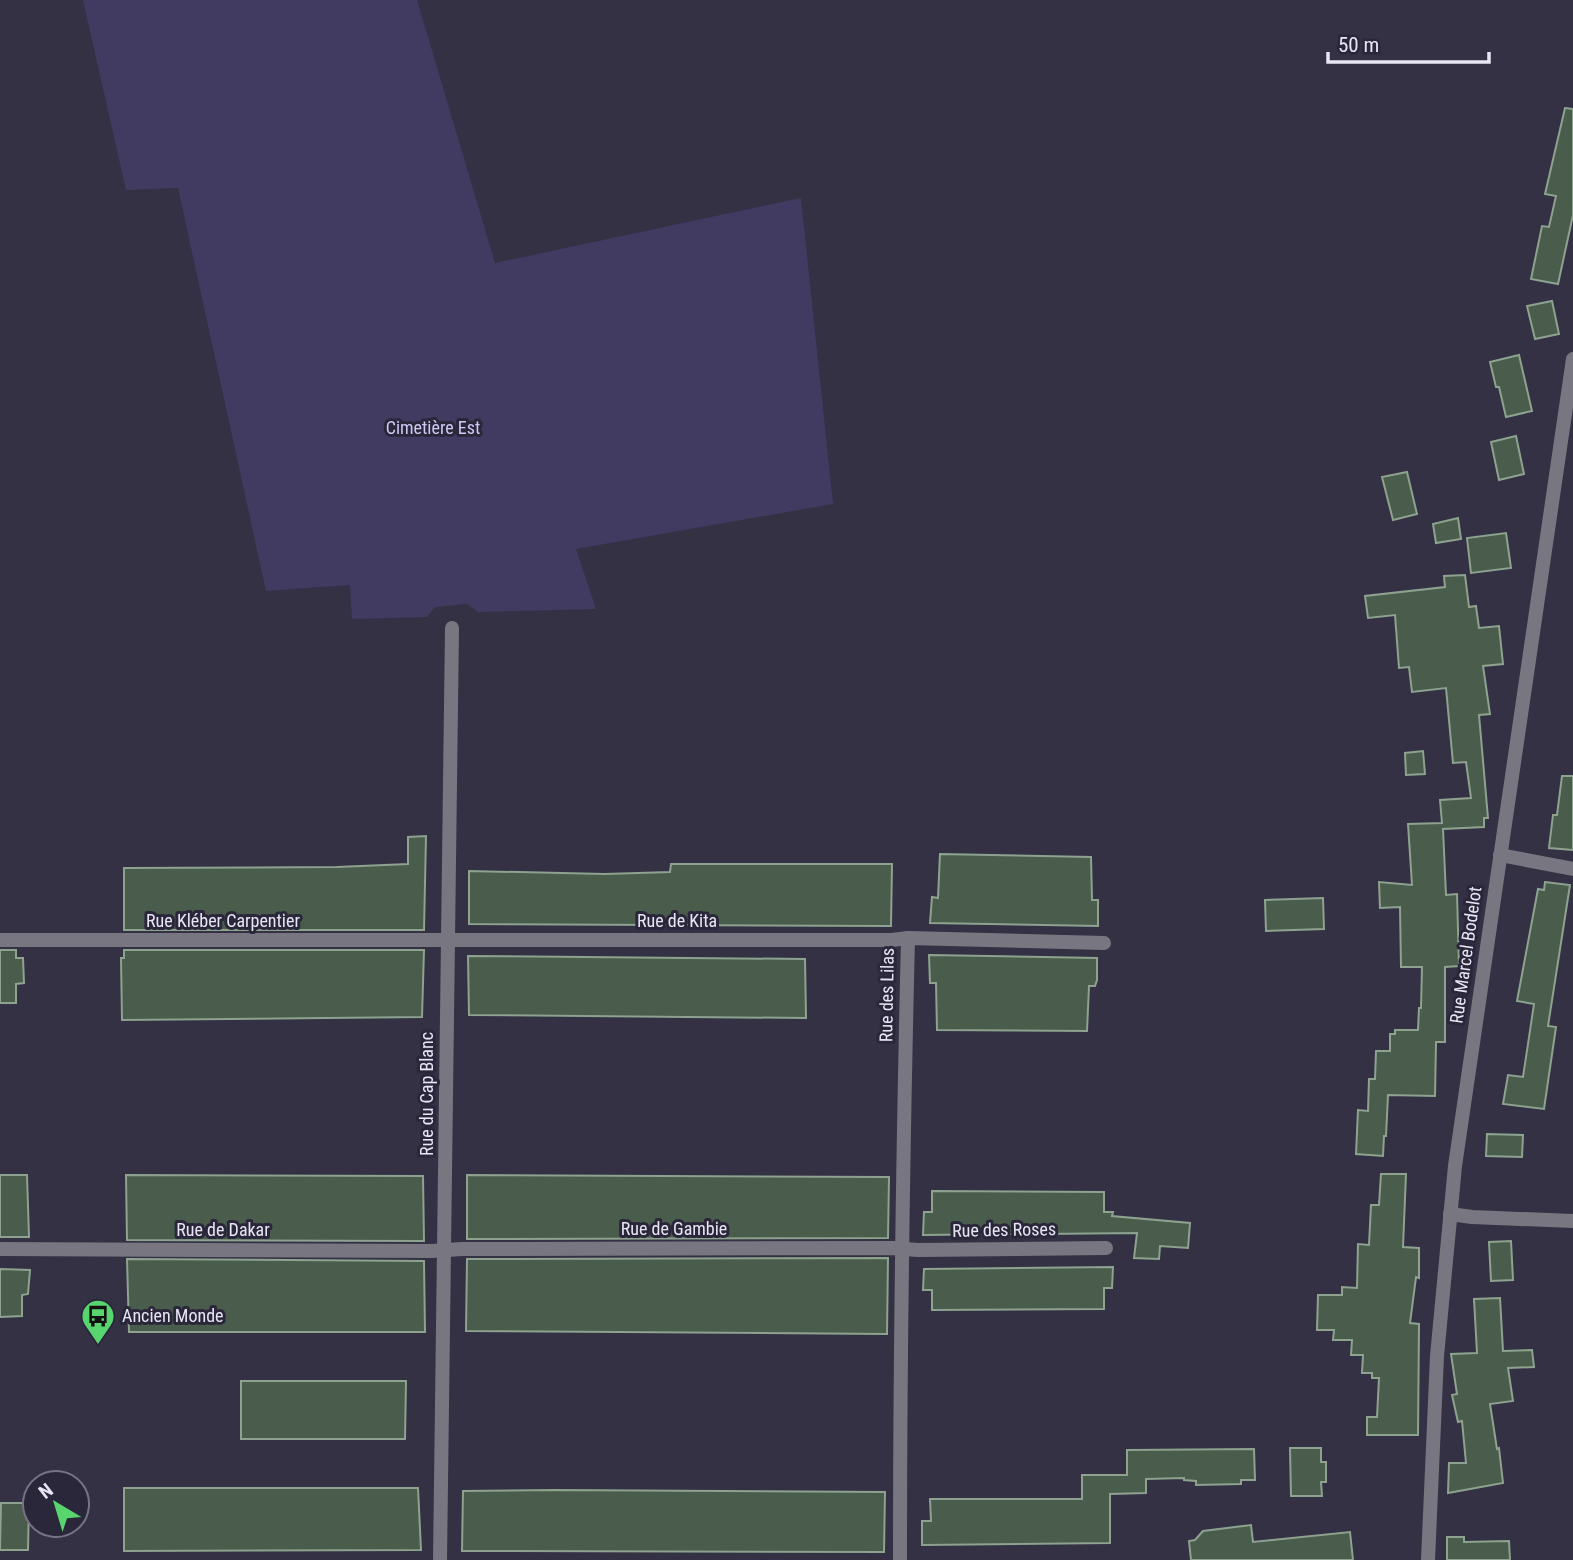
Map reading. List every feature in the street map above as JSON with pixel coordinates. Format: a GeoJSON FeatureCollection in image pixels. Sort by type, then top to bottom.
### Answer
{"type":"FeatureCollection","features":[{"type":"Feature","properties":{"kind":"street","name":"Rue Marcel Bodelot"},"geometry":{"type":"LineString","coordinates":[[1428,1560],[1437,1356],[1460,1130],[1573,359]]}},
{"type":"Feature","properties":{"kind":"street","name":"Rue du Cap Blanc"},"geometry":{"type":"LineString","coordinates":[[440,1560],[452,628]]}},
{"type":"Feature","properties":{"kind":"street"},"geometry":{"type":"LineString","coordinates":[[1500,855],[1573,869]]}},
{"type":"Feature","properties":{"kind":"street","name":"Rue de Kita"},"geometry":{"type":"LineString","coordinates":[[446,941],[908,938]]}},
{"type":"Feature","properties":{"kind":"street","name":"Rue des Lilas"},"geometry":{"type":"LineString","coordinates":[[900,1560],[901,1239],[908,938],[1104,943]]}},
{"type":"Feature","properties":{"kind":"street","name":"Rue Kléber Carpentier"},"geometry":{"type":"LineString","coordinates":[[0,940],[446,941]]}},
{"type":"Feature","properties":{"kind":"street"},"geometry":{"type":"LineString","coordinates":[[1450,1214],[1573,1221]]}},
{"type":"Feature","properties":{"kind":"street","name":"Rue des Roses"},"geometry":{"type":"LineString","coordinates":[[903,1249],[1106,1248]]}},
{"type":"Feature","properties":{"kind":"street","name":"Rue de Dakar"},"geometry":{"type":"LineString","coordinates":[[0,1249],[445,1250]]}},
{"type":"Feature","properties":{"kind":"street","name":"Rue de Gambie"},"geometry":{"type":"LineString","coordinates":[[445,1250],[903,1249]]}},
{"type":"Feature","properties":{"kind":"green space","name":"Cimetière Est"},"geometry":{"type":"Polygon","coordinates":[[[83,0],[417,0],[495,263],[801,198],[833,504],[576,549],[596,609],[478,612],[467,604],[435,607],[427,617],[352,619],[350,585],[266,591],[178,188],[126,190],[83,0]]]}},
{"type":"Feature","properties":{"kind":"building"},"geometry":{"type":"Polygon","coordinates":[[[1565,108],[1573,109],[1573,215],[1558,284],[1531,279],[1542,226],[1549,227],[1556,196],[1545,194],[1565,108]]]}},
{"type":"Feature","properties":{"kind":"building"},"geometry":{"type":"Polygon","coordinates":[[[1552,301],[1559,334],[1535,339],[1527,306],[1552,301]]]}},
{"type":"Feature","properties":{"kind":"building"},"geometry":{"type":"Polygon","coordinates":[[[1519,355],[1532,411],[1506,417],[1490,362],[1519,355]]]}},
{"type":"Feature","properties":{"kind":"building"},"geometry":{"type":"Polygon","coordinates":[[[1516,436],[1524,474],[1499,480],[1491,442],[1516,436]]]}},
{"type":"Feature","properties":{"kind":"building"},"geometry":{"type":"Polygon","coordinates":[[[1407,472],[1417,514],[1393,520],[1382,477],[1407,472]]]}},
{"type":"Feature","properties":{"kind":"building"},"geometry":{"type":"Polygon","coordinates":[[[1458,518],[1461,539],[1436,543],[1433,524],[1458,518]]]}},
{"type":"Feature","properties":{"kind":"building"},"geometry":{"type":"Polygon","coordinates":[[[1506,533],[1511,568],[1471,573],[1467,538],[1506,533]]]}},
{"type":"Feature","properties":{"kind":"building"},"geometry":{"type":"Polygon","coordinates":[[[1465,575],[1469,607],[1476,606],[1479,628],[1499,626],[1503,664],[1483,666],[1490,714],[1479,715],[1488,818],[1484,818],[1484,827],[1443,829],[1446,895],[1457,894],[1459,966],[1445,967],[1445,1042],[1436,1042],[1435,1096],[1388,1095],[1383,1156],[1356,1154],[1358,1110],[1368,1111],[1369,1079],[1375,1079],[1376,1051],[1390,1051],[1390,1034],[1395,1034],[1395,1030],[1418,1030],[1421,1008],[1422,967],[1401,967],[1400,907],[1380,908],[1379,882],[1412,885],[1408,824],[1442,823],[1440,800],[1471,798],[1466,762],[1453,763],[1446,688],[1412,692],[1409,667],[1399,668],[1395,615],[1368,618],[1365,596],[1445,587],[1444,576],[1465,575]]]}},
{"type":"Feature","properties":{"kind":"building"},"geometry":{"type":"Polygon","coordinates":[[[1423,751],[1425,774],[1406,775],[1405,753],[1423,751]]]}},
{"type":"Feature","properties":{"kind":"building"},"geometry":{"type":"Polygon","coordinates":[[[1562,776],[1573,776],[1573,850],[1549,848],[1562,776]]]}},
{"type":"Feature","properties":{"kind":"building"},"geometry":{"type":"Polygon","coordinates":[[[426,836],[424,930],[124,930],[124,868],[408,864],[408,837],[426,836]]]}},
{"type":"Feature","properties":{"kind":"building"},"geometry":{"type":"Polygon","coordinates":[[[940,854],[1091,857],[1092,900],[1098,900],[1098,926],[930,923],[932,897],[938,898],[940,854]]]}},
{"type":"Feature","properties":{"kind":"building"},"geometry":{"type":"Polygon","coordinates":[[[671,864],[892,864],[891,926],[469,924],[469,871],[605,874],[670,872],[671,864]]]}},
{"type":"Feature","properties":{"kind":"building"},"geometry":{"type":"Polygon","coordinates":[[[1545,882],[1570,885],[1548,1026],[1556,1027],[1544,1109],[1503,1104],[1508,1075],[1523,1077],[1534,1004],[1517,1001],[1538,889],[1544,890],[1545,882]]]}},
{"type":"Feature","properties":{"kind":"building"},"geometry":{"type":"Polygon","coordinates":[[[1323,898],[1324,929],[1266,931],[1265,900],[1323,898]]]}},
{"type":"Feature","properties":{"kind":"building"},"geometry":{"type":"Polygon","coordinates":[[[0,950],[16,950],[16,958],[23,958],[24,983],[16,984],[16,1003],[0,1003],[0,950]]]}},
{"type":"Feature","properties":{"kind":"building"},"geometry":{"type":"Polygon","coordinates":[[[124,950],[424,950],[422,1017],[122,1020],[121,958],[124,958],[124,950]]]}},
{"type":"Feature","properties":{"kind":"building"},"geometry":{"type":"Polygon","coordinates":[[[929,955],[1097,958],[1097,980],[1095,986],[1089,986],[1087,1031],[937,1030],[936,983],[930,983],[929,955]]]}},
{"type":"Feature","properties":{"kind":"building"},"geometry":{"type":"Polygon","coordinates":[[[468,956],[805,959],[806,1018],[469,1015],[468,956]]]}},
{"type":"Feature","properties":{"kind":"building"},"geometry":{"type":"Polygon","coordinates":[[[1487,1134],[1523,1135],[1522,1157],[1486,1156],[1487,1134]]]}},
{"type":"Feature","properties":{"kind":"building"},"geometry":{"type":"Polygon","coordinates":[[[1381,1174],[1406,1174],[1403,1247],[1419,1248],[1419,1278],[1416,1277],[1410,1323],[1419,1324],[1418,1435],[1367,1435],[1367,1417],[1377,1417],[1379,1378],[1372,1378],[1372,1373],[1362,1373],[1363,1355],[1351,1355],[1352,1340],[1333,1340],[1334,1330],[1317,1330],[1318,1295],[1342,1295],[1342,1287],[1357,1288],[1358,1244],[1369,1245],[1371,1205],[1379,1205],[1381,1174]]]}},
{"type":"Feature","properties":{"kind":"building"},"geometry":{"type":"Polygon","coordinates":[[[0,1175],[27,1175],[29,1237],[0,1237],[0,1175]]]}},
{"type":"Feature","properties":{"kind":"building"},"geometry":{"type":"Polygon","coordinates":[[[126,1175],[423,1176],[424,1241],[127,1240],[126,1175]]]}},
{"type":"Feature","properties":{"kind":"building"},"geometry":{"type":"Polygon","coordinates":[[[467,1175],[889,1177],[888,1238],[467,1239],[467,1175]]]}},
{"type":"Feature","properties":{"kind":"building"},"geometry":{"type":"Polygon","coordinates":[[[932,1191],[1104,1192],[1104,1212],[1113,1212],[1112,1216],[1190,1223],[1188,1248],[1160,1246],[1159,1259],[1134,1258],[1137,1233],[923,1235],[924,1212],[932,1212],[932,1191]]]}},
{"type":"Feature","properties":{"kind":"building"},"geometry":{"type":"Polygon","coordinates":[[[1511,1241],[1513,1280],[1491,1281],[1489,1242],[1511,1241]]]}},
{"type":"Feature","properties":{"kind":"building"},"geometry":{"type":"Polygon","coordinates":[[[888,1258],[887,1334],[466,1331],[467,1259],[888,1258]]]}},
{"type":"Feature","properties":{"kind":"building"},"geometry":{"type":"Polygon","coordinates":[[[127,1259],[424,1261],[425,1332],[129,1332],[127,1259]]]}},
{"type":"Feature","properties":{"kind":"building"},"geometry":{"type":"Polygon","coordinates":[[[1113,1267],[1112,1288],[1104,1288],[1104,1309],[932,1310],[932,1290],[923,1290],[924,1269],[1113,1267]]]}},
{"type":"Feature","properties":{"kind":"building"},"geometry":{"type":"Polygon","coordinates":[[[0,1269],[30,1270],[28,1294],[22,1295],[22,1316],[0,1317],[0,1269]]]}},
{"type":"Feature","properties":{"kind":"building"},"geometry":{"type":"Polygon","coordinates":[[[1500,1298],[1503,1351],[1532,1350],[1534,1367],[1508,1368],[1513,1401],[1490,1404],[1503,1483],[1448,1493],[1449,1463],[1466,1463],[1462,1421],[1458,1422],[1452,1395],[1457,1394],[1451,1354],[1477,1353],[1474,1299],[1500,1298]]]}},
{"type":"Feature","properties":{"kind":"building"},"geometry":{"type":"Polygon","coordinates":[[[241,1381],[406,1381],[405,1439],[241,1439],[241,1381]]]}},
{"type":"Feature","properties":{"kind":"building"},"geometry":{"type":"Polygon","coordinates":[[[1290,1448],[1321,1448],[1321,1462],[1326,1462],[1326,1482],[1321,1482],[1322,1496],[1291,1496],[1290,1448]]]}},
{"type":"Feature","properties":{"kind":"building"},"geometry":{"type":"Polygon","coordinates":[[[1254,1449],[1255,1480],[1241,1480],[1241,1484],[1196,1485],[1196,1481],[1184,1478],[1146,1479],[1146,1493],[1110,1494],[1110,1543],[922,1545],[922,1521],[931,1521],[930,1499],[1082,1499],[1082,1475],[1127,1475],[1127,1450],[1254,1449]]]}},
{"type":"Feature","properties":{"kind":"building"},"geometry":{"type":"Polygon","coordinates":[[[124,1488],[418,1488],[421,1550],[124,1551],[124,1488]]]}},
{"type":"Feature","properties":{"kind":"building"},"geometry":{"type":"Polygon","coordinates":[[[463,1491],[885,1492],[884,1552],[462,1551],[463,1491]]]}},
{"type":"Feature","properties":{"kind":"building"},"geometry":{"type":"Polygon","coordinates":[[[1,1503],[21,1503],[21,1539],[28,1539],[28,1550],[0,1550],[1,1503]]]}},
{"type":"Feature","properties":{"kind":"building"},"geometry":{"type":"Polygon","coordinates":[[[1251,1525],[1253,1542],[1350,1532],[1353,1560],[1191,1560],[1189,1541],[1195,1540],[1203,1531],[1251,1525]]]}},
{"type":"Feature","properties":{"kind":"building"},"geometry":{"type":"Polygon","coordinates":[[[1447,1537],[1464,1537],[1464,1542],[1509,1541],[1510,1560],[1447,1560],[1447,1537]]]}},
{"type":"Feature","properties":{"kind":"place","name":"Ancien Monde"},"geometry":{"type":"Point","coordinates":[98,1346]}}]}
